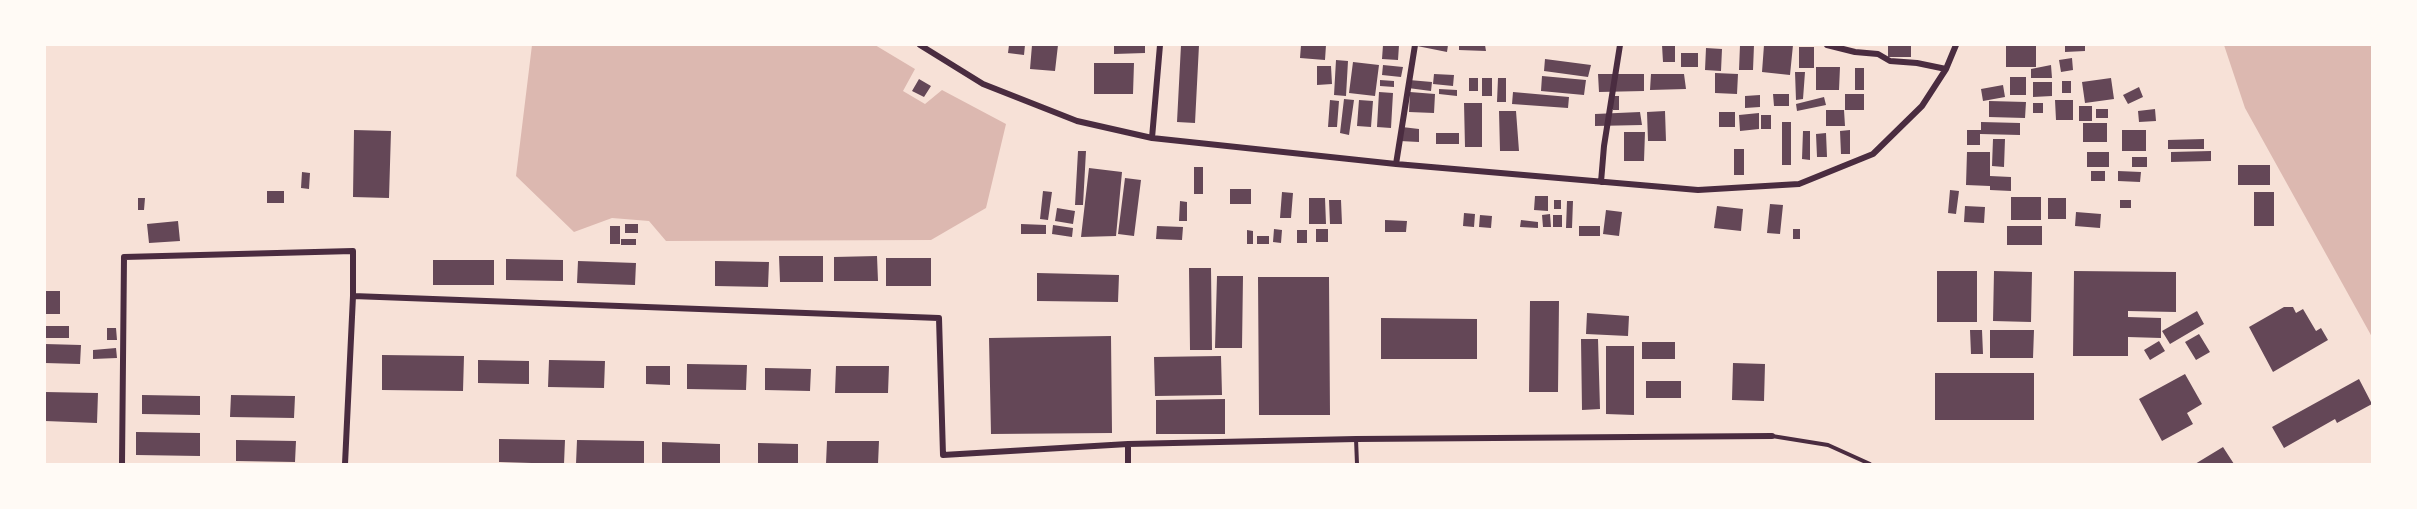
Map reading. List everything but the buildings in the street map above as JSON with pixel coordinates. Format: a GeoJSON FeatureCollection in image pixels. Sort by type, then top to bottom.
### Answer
{"type":"FeatureCollection","features":[{"type":"Feature","properties":{"kind":"street"},"geometry":{"type":"LineString","coordinates":[[920,45],[983,84],[1077,122],[1152,138],[1395,164],[1698,190],[1798,184],[1873,154],[1922,106],[1946,69],[1956,45]]}},
{"type":"Feature","properties":{"kind":"street"},"geometry":{"type":"LineString","coordinates":[[1152,138],[1160,45]]}},
{"type":"Feature","properties":{"kind":"street"},"geometry":{"type":"LineString","coordinates":[[1395,164],[1415,45]]}},
{"type":"Feature","properties":{"kind":"street"},"geometry":{"type":"LineString","coordinates":[[1601,182],[1604,146],[1620,45]]}},
{"type":"Feature","properties":{"kind":"street"},"geometry":{"type":"LineString","coordinates":[[1827,45],[1855,52],[1878,54],[1890,61],[1917,63],[1946,69]]}},
{"type":"Feature","properties":{"kind":"street"},"geometry":{"type":"LineString","coordinates":[[122,464],[124,257],[353,252],[345,464]]}},
{"type":"Feature","properties":{"kind":"street"},"geometry":{"type":"LineString","coordinates":[[353,296],[939,318],[943,455],[1128,444],[1356,439],[1772,436]]}},
{"type":"Feature","properties":{"kind":"street"},"geometry":{"type":"LineString","coordinates":[[1128,444],[1128,464]]}},
{"type":"Feature","properties":{"kind":"lane"},"geometry":{"type":"LineString","coordinates":[[1772,436],[1828,445],[1870,464]]}},
{"type":"Feature","properties":{"kind":"lane"},"geometry":{"type":"LineString","coordinates":[[1356,439],[1357,464]]}},
{"type":"Feature","properties":{"kind":"shaded area"},"geometry":{"type":"Polygon","coordinates":[[[532,45],[875,45],[915,69],[903,91],[925,104],[942,90],[1006,124],[986,208],[931,240],[666,241],[649,221],[612,218],[574,232],[516,176],[532,45]]]}},
{"type":"Feature","properties":{"kind":"shaded area"},"geometry":{"type":"Polygon","coordinates":[[[2224,45],[2372,45],[2372,337],[2245,108],[2224,45]]]}}]}
